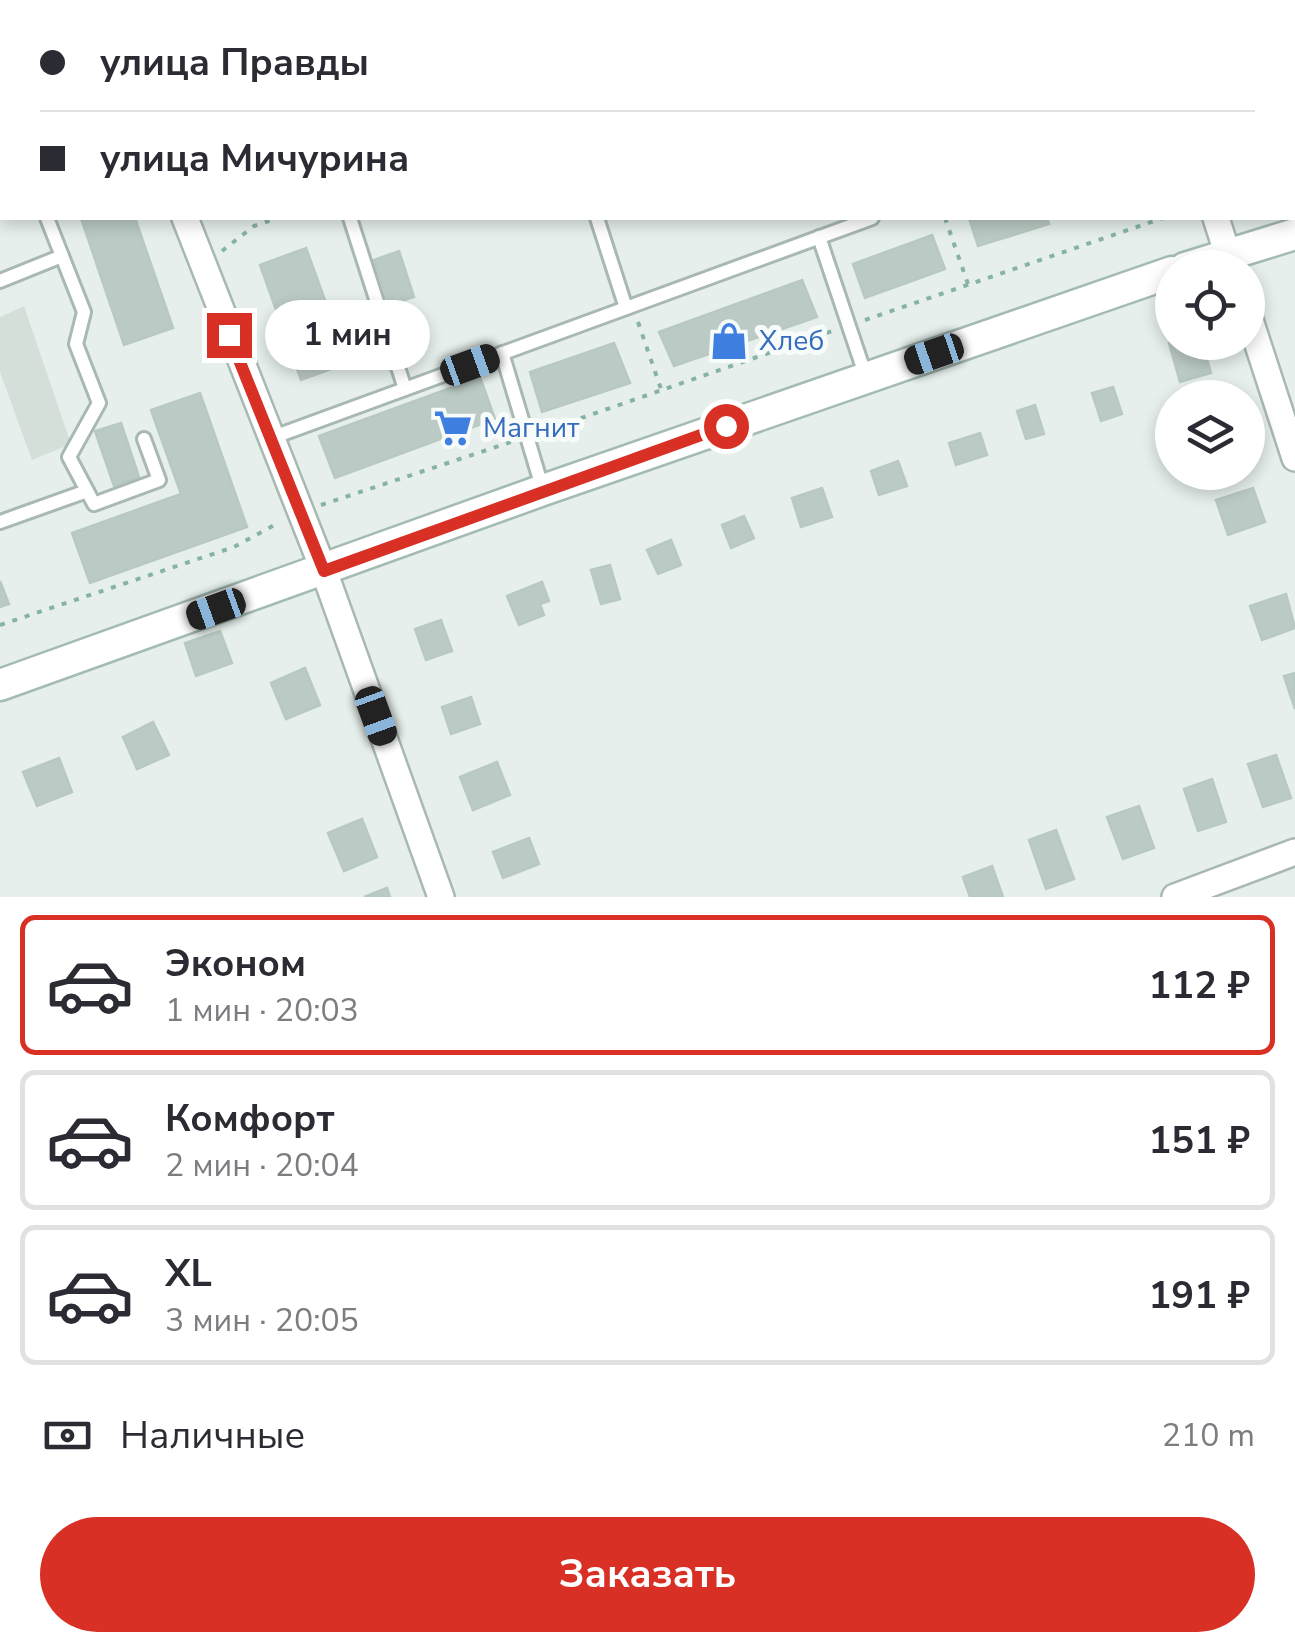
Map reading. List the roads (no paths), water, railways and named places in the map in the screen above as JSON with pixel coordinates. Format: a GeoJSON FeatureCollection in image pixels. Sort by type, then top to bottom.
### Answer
{"type":"FeatureCollection","features":[{"type":"Feature","properties":{"kind":"street"},"geometry":{"type":"LineString","coordinates":[[185,220],[268,439],[324,571],[441,897]]}},
{"type":"Feature","properties":{"kind":"street"},"geometry":{"type":"LineString","coordinates":[[1217,220],[1227,250]]}},
{"type":"Feature","properties":{"kind":"street"},"geometry":{"type":"LineString","coordinates":[[1255,250],[1295,234]]}},
{"type":"Feature","properties":{"kind":"street"},"geometry":{"type":"LineString","coordinates":[[0,685],[543,490],[1155,278]]}},
{"type":"Feature","properties":{"kind":"street"},"geometry":{"type":"LineString","coordinates":[[1263,360],[1295,458]]}},
{"type":"Feature","properties":{"kind":"street"},"geometry":{"type":"LineString","coordinates":[[1176,897],[1295,852]]}},
{"type":"Feature","properties":{"kind":"lane"},"geometry":{"type":"LineString","coordinates":[[48,220],[84,312],[76,344],[99,403],[69,457],[94,504],[159,480],[144,439]]}},
{"type":"Feature","properties":{"kind":"lane"},"geometry":{"type":"LineString","coordinates":[[351,220],[405,389]]}},
{"type":"Feature","properties":{"kind":"lane"},"geometry":{"type":"LineString","coordinates":[[597,220],[629,306]]}},
{"type":"Feature","properties":{"kind":"lane"},"geometry":{"type":"LineString","coordinates":[[268,439],[866,220]]}},
{"type":"Feature","properties":{"kind":"lane"},"geometry":{"type":"LineString","coordinates":[[819,237],[866,377]]}},
{"type":"Feature","properties":{"kind":"lane"},"geometry":{"type":"LineString","coordinates":[[0,280],[62,256]]}},
{"type":"Feature","properties":{"kind":"lane"},"geometry":{"type":"LineString","coordinates":[[502,353],[543,490]]}},
{"type":"Feature","properties":{"kind":"lane"},"geometry":{"type":"LineString","coordinates":[[0,522],[87,492]]}},
{"type":"Feature","properties":{"kind":"place","name":"Хлеб"},"geometry":{"type":"Point","coordinates":[729,341]}},
{"type":"Feature","properties":{"kind":"place","name":"Магнит"},"geometry":{"type":"Point","coordinates":[453,428]}}]}
